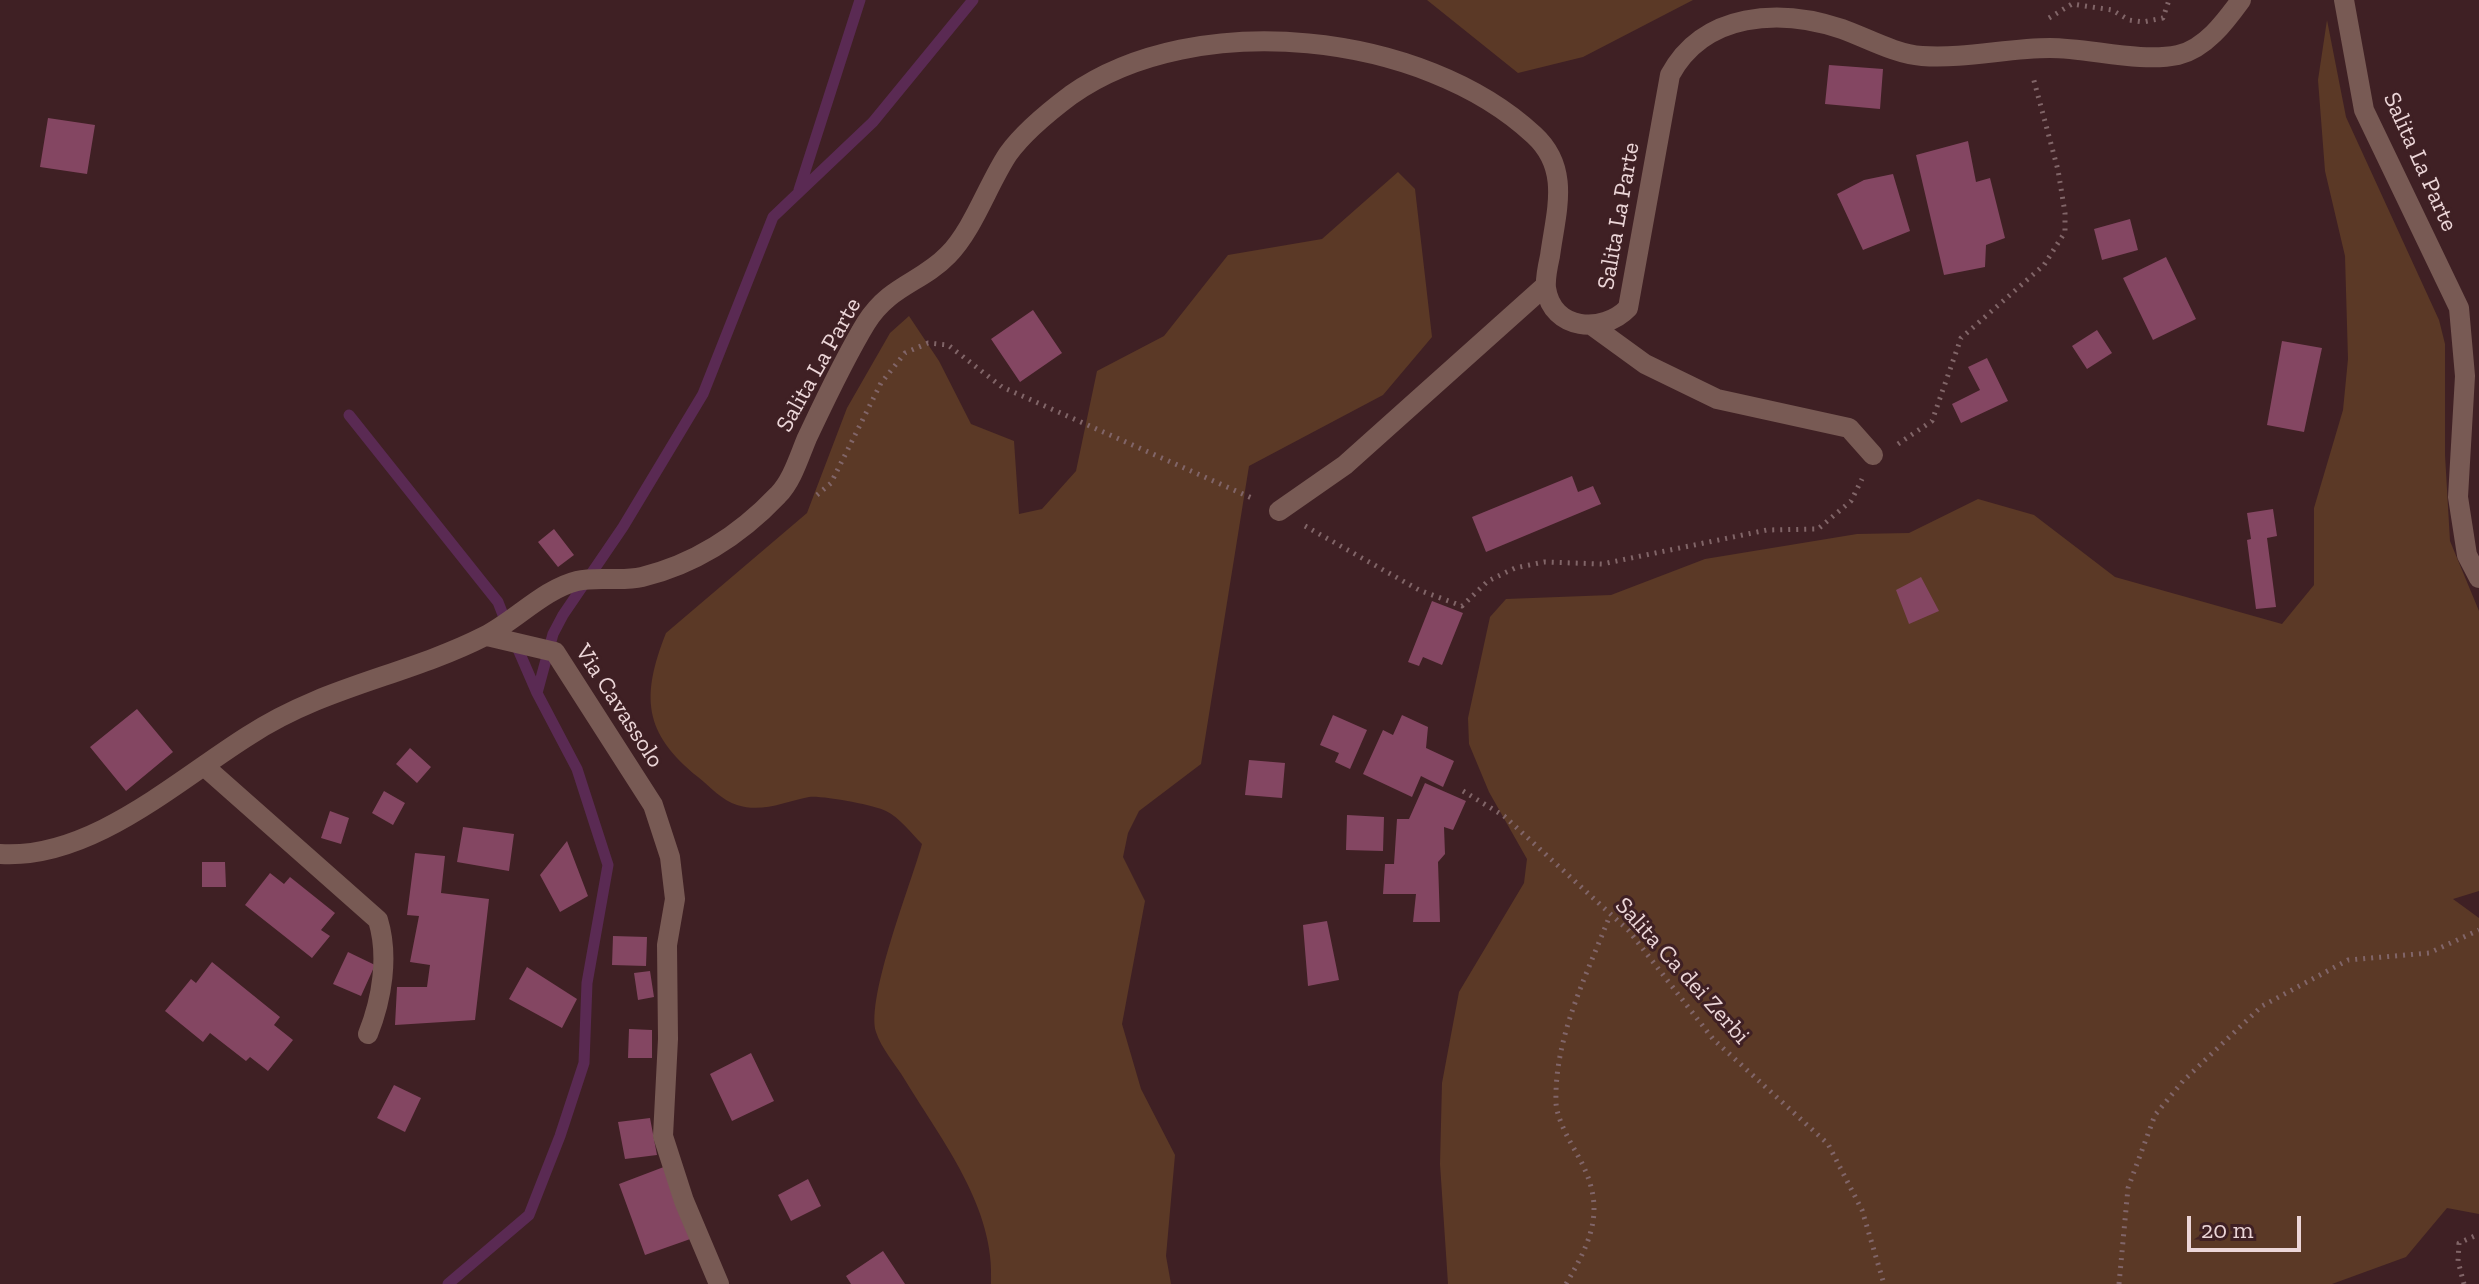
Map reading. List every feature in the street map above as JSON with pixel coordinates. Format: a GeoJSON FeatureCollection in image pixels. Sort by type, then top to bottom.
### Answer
{"type":"FeatureCollection","features":[{"type":"Feature","properties":{"kind":"street","name":"Salita La Parte"},"geometry":{"type":"LineString","coordinates":[[1594,327],[1616,320],[1628,308],[1670,75],[1682,53],[1697,40],[1743,21],[1764,17],[1839,28],[1921,56],[2047,48],[2178,55],[2208,38],[2241,0]]}},
{"type":"Feature","properties":{"kind":"street","name":"Salita La Parte"},"geometry":{"type":"LineString","coordinates":[[2344,0],[2364,110],[2459,308],[2465,376],[2458,497],[2467,555],[2479,578]]}},
{"type":"Feature","properties":{"kind":"street","name":"Salita La Parte"},"geometry":{"type":"LineString","coordinates":[[487,636],[575,581],[639,578],[716,550],[782,492],[867,322],[890,293],[948,255],[1011,150],[1070,96],[1102,77],[1138,64],[1182,50],[1237,43],[1296,42],[1366,50],[1458,84],[1534,135],[1556,162],[1558,199],[1545,286]]}},
{"type":"Feature","properties":{"kind":"street"},"geometry":{"type":"LineString","coordinates":[[1279,511],[1345,465],[1545,286],[1558,311],[1572,322],[1594,327],[1645,364],[1717,399],[1849,428],[1873,455]]}},
{"type":"Feature","properties":{"kind":"street"},"geometry":{"type":"LineString","coordinates":[[0,854],[35,854],[94,835],[252,733],[312,699],[429,660],[487,636]]}},
{"type":"Feature","properties":{"kind":"street","name":"Via Cavassolo"},"geometry":{"type":"LineString","coordinates":[[487,636],[555,652],[653,805],[670,857],[675,899],[667,945],[668,1039],[663,1136],[684,1201],[719,1284]]}},
{"type":"Feature","properties":{"kind":"street"},"geometry":{"type":"LineString","coordinates":[[204,766],[378,920],[383,935],[382,981],[368,1034]]}},
{"type":"Feature","properties":{"kind":"path"},"geometry":{"type":"LineString","coordinates":[[811,500],[831,483],[881,383],[905,353],[928,343],[948,345],[1002,387],[1176,462],[1279,511],[1419,590],[1462,606],[1488,581],[1515,568],[1544,562],[1602,564],[1767,530],[1818,529],[1851,501],[1873,455],[1918,434],[1932,421],[1961,338],[2044,265],[2065,232],[2058,170],[2033,88],[2032,51],[2039,25],[2072,4],[2112,10],[2129,20],[2143,22],[2163,18],[2169,0]]}},
{"type":"Feature","properties":{"kind":"path","name":"Salita Ca dei Zerbi"},"geometry":{"type":"LineString","coordinates":[[1463,791],[1504,816],[1629,931],[1713,1039],[1828,1144],[1862,1210],[1884,1284]]}},
{"type":"Feature","properties":{"kind":"path"},"geometry":{"type":"LineString","coordinates":[[1566,1284],[1585,1252],[1592,1229],[1594,1183],[1556,1107],[1557,1077],[1566,1029],[1610,915]]}},
{"type":"Feature","properties":{"kind":"path"},"geometry":{"type":"LineString","coordinates":[[2119,1284],[2128,1188],[2155,1115],[2183,1081],[2262,1006],[2348,960],[2429,953],[2479,930]]}},
{"type":"Feature","properties":{"kind":"path"},"geometry":{"type":"LineString","coordinates":[[2464,1284],[2458,1261],[2459,1243],[2479,1234]]}},
{"type":"Feature","properties":{"kind":"shaded area"},"geometry":{"type":"Polygon","coordinates":[[[1427,0],[1693,0],[1583,57],[1518,73],[1427,0]]]}},
{"type":"Feature","properties":{"kind":"shaded area"},"geometry":{"type":"Polygon","coordinates":[[[2327,20],[2346,117],[2439,320],[2445,344],[2445,455],[2450,541],[2479,611],[2479,891],[2453,899],[2479,918],[2479,1214],[2447,1208],[2406,1257],[2332,1284],[1448,1284],[1440,1164],[1442,1083],[1459,992],[1524,883],[1527,859],[1489,792],[1469,744],[1468,718],[1490,617],[1506,599],[1611,595],[1705,559],[1857,534],[1909,533],[1978,499],[2034,515],[2115,577],[2282,624],[2314,585],[2314,508],[2343,410],[2348,359],[2345,256],[2325,171],[2318,80],[2327,20]]]}},
{"type":"Feature","properties":{"kind":"shaded area"},"geometry":{"type":"Polygon","coordinates":[[[1398,172],[1415,189],[1432,337],[1383,395],[1249,466],[1201,764],[1139,811],[1128,833],[1123,857],[1145,901],[1122,1024],[1141,1089],[1175,1155],[1166,1256],[1171,1284],[991,1284],[990,1256],[976,1202],[950,1151],[876,1032],[877,993],[883,968],[922,844],[896,817],[871,806],[809,797],[764,807],[746,807],[716,793],[680,761],[657,729],[651,695],[658,655],[666,633],[807,513],[847,408],[890,333],[909,316],[939,361],[971,424],[1014,441],[1019,514],[1042,509],[1076,471],[1097,371],[1164,336],[1228,255],[1322,239],[1398,172]]]}},
{"type":"Feature","properties":{"kind":"building"},"geometry":{"type":"Polygon","coordinates":[[[1829,65],[1883,69],[1880,109],[1825,104],[1829,65]]]}},
{"type":"Feature","properties":{"kind":"building"},"geometry":{"type":"Polygon","coordinates":[[[48,118],[95,125],[87,174],[40,167],[48,118]]]}},
{"type":"Feature","properties":{"kind":"building"},"geometry":{"type":"Polygon","coordinates":[[[1968,141],[1976,182],[1990,178],[2005,238],[1986,245],[1985,267],[1944,275],[1916,155],[1968,141]]]}},
{"type":"Feature","properties":{"kind":"building"},"geometry":{"type":"Polygon","coordinates":[[[1893,174],[1910,231],[1863,250],[1837,194],[1864,180],[1893,174]]]}},
{"type":"Feature","properties":{"kind":"building"},"geometry":{"type":"Polygon","coordinates":[[[2130,219],[2138,250],[2102,260],[2094,229],[2130,219]]]}},
{"type":"Feature","properties":{"kind":"building"},"geometry":{"type":"Polygon","coordinates":[[[2166,257],[2196,319],[2153,340],[2123,278],[2166,257]]]}},
{"type":"Feature","properties":{"kind":"building"},"geometry":{"type":"Polygon","coordinates":[[[1033,310],[1062,353],[1020,382],[991,339],[1033,310]]]}},
{"type":"Feature","properties":{"kind":"building"},"geometry":{"type":"Polygon","coordinates":[[[2097,330],[2112,353],[2087,369],[2072,346],[2097,330]]]}},
{"type":"Feature","properties":{"kind":"building"},"geometry":{"type":"Polygon","coordinates":[[[2282,341],[2322,348],[2304,432],[2267,425],[2282,341]]]}},
{"type":"Feature","properties":{"kind":"building"},"geometry":{"type":"Polygon","coordinates":[[[1987,358],[2008,401],[1961,423],[1952,404],[1980,390],[1968,367],[1987,358]]]}},
{"type":"Feature","properties":{"kind":"building"},"geometry":{"type":"Polygon","coordinates":[[[1572,476],[1578,492],[1593,486],[1601,504],[1486,552],[1472,517],[1572,476]]]}},
{"type":"Feature","properties":{"kind":"building"},"geometry":{"type":"Polygon","coordinates":[[[2273,509],[2277,536],[2267,538],[2276,607],[2256,609],[2247,540],[2251,539],[2247,513],[2273,509]]]}},
{"type":"Feature","properties":{"kind":"building"},"geometry":{"type":"Polygon","coordinates":[[[554,529],[574,555],[558,567],[538,542],[554,529]]]}},
{"type":"Feature","properties":{"kind":"building"},"geometry":{"type":"Polygon","coordinates":[[[1921,577],[1939,611],[1909,624],[1896,590],[1921,577]]]}},
{"type":"Feature","properties":{"kind":"building"},"geometry":{"type":"Polygon","coordinates":[[[1432,601],[1463,613],[1442,665],[1423,657],[1419,666],[1408,662],[1432,601]]]}},
{"type":"Feature","properties":{"kind":"building"},"geometry":{"type":"Polygon","coordinates":[[[137,709],[173,752],[126,791],[90,747],[137,709]]]}},
{"type":"Feature","properties":{"kind":"building"},"geometry":{"type":"Polygon","coordinates":[[[1333,715],[1367,730],[1350,769],[1335,762],[1339,753],[1320,745],[1333,715]]]}},
{"type":"Feature","properties":{"kind":"building"},"geometry":{"type":"Polygon","coordinates":[[[1402,715],[1428,727],[1426,748],[1454,761],[1443,787],[1421,776],[1412,797],[1363,774],[1383,730],[1393,735],[1402,715]]]}},
{"type":"Feature","properties":{"kind":"building"},"geometry":{"type":"Polygon","coordinates":[[[410,748],[431,767],[417,783],[396,764],[410,748]]]}},
{"type":"Feature","properties":{"kind":"building"},"geometry":{"type":"Polygon","coordinates":[[[1249,760],[1285,763],[1282,798],[1245,795],[1249,760]]]}},
{"type":"Feature","properties":{"kind":"building"},"geometry":{"type":"Polygon","coordinates":[[[1425,783],[1466,801],[1453,830],[1444,827],[1445,854],[1438,862],[1440,922],[1413,922],[1416,894],[1383,894],[1385,864],[1394,864],[1397,819],[1409,819],[1425,783]]]}},
{"type":"Feature","properties":{"kind":"building"},"geometry":{"type":"Polygon","coordinates":[[[384,791],[405,803],[393,825],[372,813],[384,791]]]}},
{"type":"Feature","properties":{"kind":"building"},"geometry":{"type":"Polygon","coordinates":[[[330,811],[349,818],[341,844],[321,838],[330,811]]]}},
{"type":"Feature","properties":{"kind":"building"},"geometry":{"type":"Polygon","coordinates":[[[1347,815],[1384,817],[1383,851],[1346,850],[1347,815]]]}},
{"type":"Feature","properties":{"kind":"building"},"geometry":{"type":"Polygon","coordinates":[[[463,827],[514,834],[509,871],[457,862],[463,827]]]}},
{"type":"Feature","properties":{"kind":"building"},"geometry":{"type":"Polygon","coordinates":[[[567,841],[588,896],[560,912],[540,875],[567,841]]]}},
{"type":"Feature","properties":{"kind":"building"},"geometry":{"type":"Polygon","coordinates":[[[415,853],[445,856],[441,893],[489,899],[475,1020],[395,1025],[397,987],[427,987],[430,965],[410,962],[419,916],[407,915],[415,853]]]}},
{"type":"Feature","properties":{"kind":"building"},"geometry":{"type":"Polygon","coordinates":[[[202,862],[225,862],[226,887],[202,887],[202,862]]]}},
{"type":"Feature","properties":{"kind":"building"},"geometry":{"type":"Polygon","coordinates":[[[270,873],[284,884],[290,877],[335,913],[321,930],[330,936],[312,958],[245,905],[270,873]]]}},
{"type":"Feature","properties":{"kind":"building"},"geometry":{"type":"Polygon","coordinates":[[[1327,921],[1339,980],[1308,986],[1303,925],[1327,921]]]}},
{"type":"Feature","properties":{"kind":"building"},"geometry":{"type":"Polygon","coordinates":[[[613,936],[647,937],[646,966],[612,965],[613,936]]]}},
{"type":"Feature","properties":{"kind":"building"},"geometry":{"type":"Polygon","coordinates":[[[348,952],[375,965],[361,996],[333,984],[348,952]]]}},
{"type":"Feature","properties":{"kind":"building"},"geometry":{"type":"Polygon","coordinates":[[[212,962],[280,1017],[274,1025],[293,1040],[268,1071],[250,1057],[246,1061],[210,1033],[203,1042],[165,1011],[191,979],[196,983],[212,962]]]}},
{"type":"Feature","properties":{"kind":"building"},"geometry":{"type":"Polygon","coordinates":[[[527,967],[577,999],[562,1028],[509,999],[527,967]]]}},
{"type":"Feature","properties":{"kind":"building"},"geometry":{"type":"Polygon","coordinates":[[[650,971],[654,997],[638,1000],[634,973],[650,971]]]}},
{"type":"Feature","properties":{"kind":"building"},"geometry":{"type":"Polygon","coordinates":[[[629,1029],[652,1030],[652,1058],[628,1058],[629,1029]]]}},
{"type":"Feature","properties":{"kind":"building"},"geometry":{"type":"Polygon","coordinates":[[[751,1053],[774,1101],[732,1121],[710,1074],[751,1053]]]}},
{"type":"Feature","properties":{"kind":"building"},"geometry":{"type":"Polygon","coordinates":[[[394,1085],[421,1098],[405,1132],[377,1118],[394,1085]]]}},
{"type":"Feature","properties":{"kind":"building"},"geometry":{"type":"Polygon","coordinates":[[[650,1118],[657,1155],[625,1159],[618,1122],[650,1118]]]}},
{"type":"Feature","properties":{"kind":"building"},"geometry":{"type":"Polygon","coordinates":[[[669,1165],[696,1237],[645,1255],[619,1184],[669,1165]]]}},
{"type":"Feature","properties":{"kind":"building"},"geometry":{"type":"Polygon","coordinates":[[[808,1179],[821,1206],[791,1221],[778,1195],[808,1179]]]}},
{"type":"Feature","properties":{"kind":"building"},"geometry":{"type":"Polygon","coordinates":[[[883,1251],[905,1284],[851,1284],[846,1276],[883,1251]]]}},
{"type":"Feature","properties":{"kind":"waterway"},"geometry":{"type":"LineString","coordinates":[[799,190],[860,0]]}},
{"type":"Feature","properties":{"kind":"waterway"},"geometry":{"type":"LineString","coordinates":[[537,693],[553,634],[563,615],[623,527],[703,394],[773,217],[873,122],[973,0]]}},
{"type":"Feature","properties":{"kind":"waterway"},"geometry":{"type":"LineString","coordinates":[[349,415],[498,602],[507,625]]}},
{"type":"Feature","properties":{"kind":"waterway"},"geometry":{"type":"LineString","coordinates":[[448,1284],[529,1215],[560,1136],[584,1063],[587,983],[608,865],[577,769],[537,693],[514,640]]}}]}
